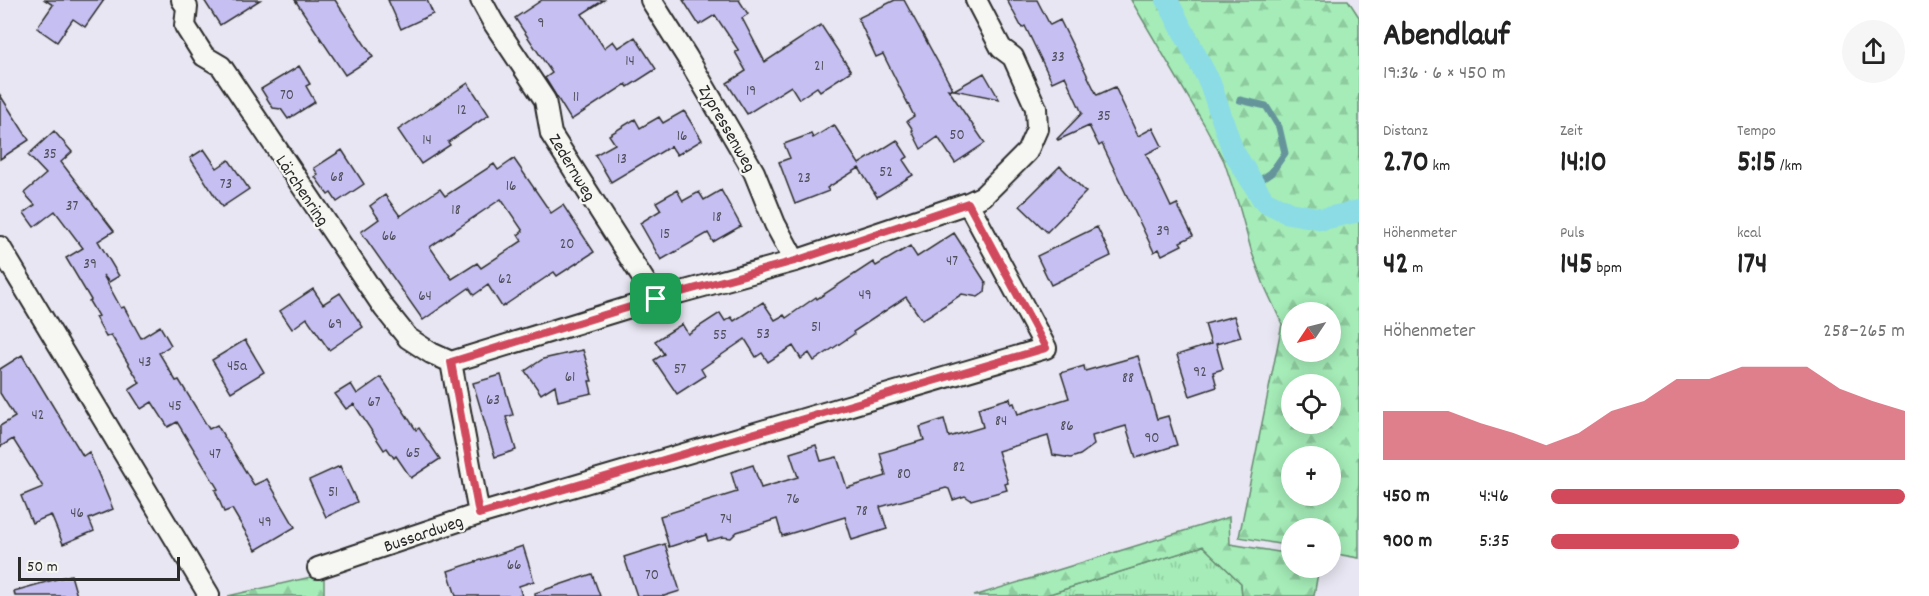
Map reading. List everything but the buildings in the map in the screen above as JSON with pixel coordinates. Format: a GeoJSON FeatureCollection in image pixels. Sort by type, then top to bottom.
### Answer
{"type":"FeatureCollection","features":[{"type":"Feature","properties":{"kind":"street","name":"Lärchenring"},"geometry":{"type":"LineString","coordinates":[[182,0],[187,7],[185,26],[204,56],[221,66],[384,308],[408,338],[430,354],[451,362]]}},
{"type":"Feature","properties":{"kind":"street","name":"Zedernweg"},"geometry":{"type":"LineString","coordinates":[[482,0],[493,22],[545,100],[550,134],[656,299]]}},
{"type":"Feature","properties":{"kind":"street","name":"Zypressenweg"},"geometry":{"type":"LineString","coordinates":[[651,0],[754,172],[775,224],[795,261]]}},
{"type":"Feature","properties":{"kind":"street"},"geometry":{"type":"LineString","coordinates":[[479,514],[451,362],[656,299],[795,261],[968,203],[983,196],[1026,152],[1037,129],[1036,108],[1013,57],[1001,48],[976,0]]}},
{"type":"Feature","properties":{"kind":"street","name":"Bussardweg"},"geometry":{"type":"LineString","coordinates":[[318,568],[479,514],[1046,348],[968,203]]}},
{"type":"Feature","properties":{"kind":"street"},"geometry":{"type":"LineString","coordinates":[[0,247],[131,463],[209,596],[207,596]]}},
{"type":"Feature","properties":{"kind":"green space"},"geometry":{"type":"Polygon","coordinates":[[[1131,0],[1348,0],[1359,17],[1359,558],[1341,555],[1341,518],[1281,518],[1281,544],[1239,537],[1281,329],[1281,362],[1341,362],[1341,302],[1281,302],[1281,322],[1252,253],[1224,161],[1131,0]]]}},
{"type":"Feature","properties":{"kind":"green space"},"geometry":{"type":"Polygon","coordinates":[[[1229,517],[1230,544],[1281,552],[1281,578],[1317,578],[1314,596],[1242,596],[1241,583],[1203,546],[1043,596],[974,596],[1229,517]]]}},
{"type":"Feature","properties":{"kind":"green space"},"geometry":{"type":"Polygon","coordinates":[[[1203,546],[1241,583],[1242,596],[1043,596],[1203,546]]]}},
{"type":"Feature","properties":{"kind":"green space"},"geometry":{"type":"Polygon","coordinates":[[[324,574],[324,596],[228,596],[324,574]]]}},
{"type":"Feature","properties":{"kind":"waterway"},"geometry":{"type":"LineString","coordinates":[[1167,0],[1210,83],[1233,151],[1264,201],[1289,213],[1323,219],[1359,211]]}},
{"type":"Feature","properties":{"kind":"waterway"},"geometry":{"type":"LineString","coordinates":[[1240,100],[1266,106],[1279,127],[1285,153],[1271,173],[1253,185]]}},
{"type":"Feature","properties":{"kind":"route"},"geometry":{"type":"LineString","coordinates":[[968,203],[1046,348],[479,514],[451,362],[656,299],[795,261],[968,203]]}}]}
